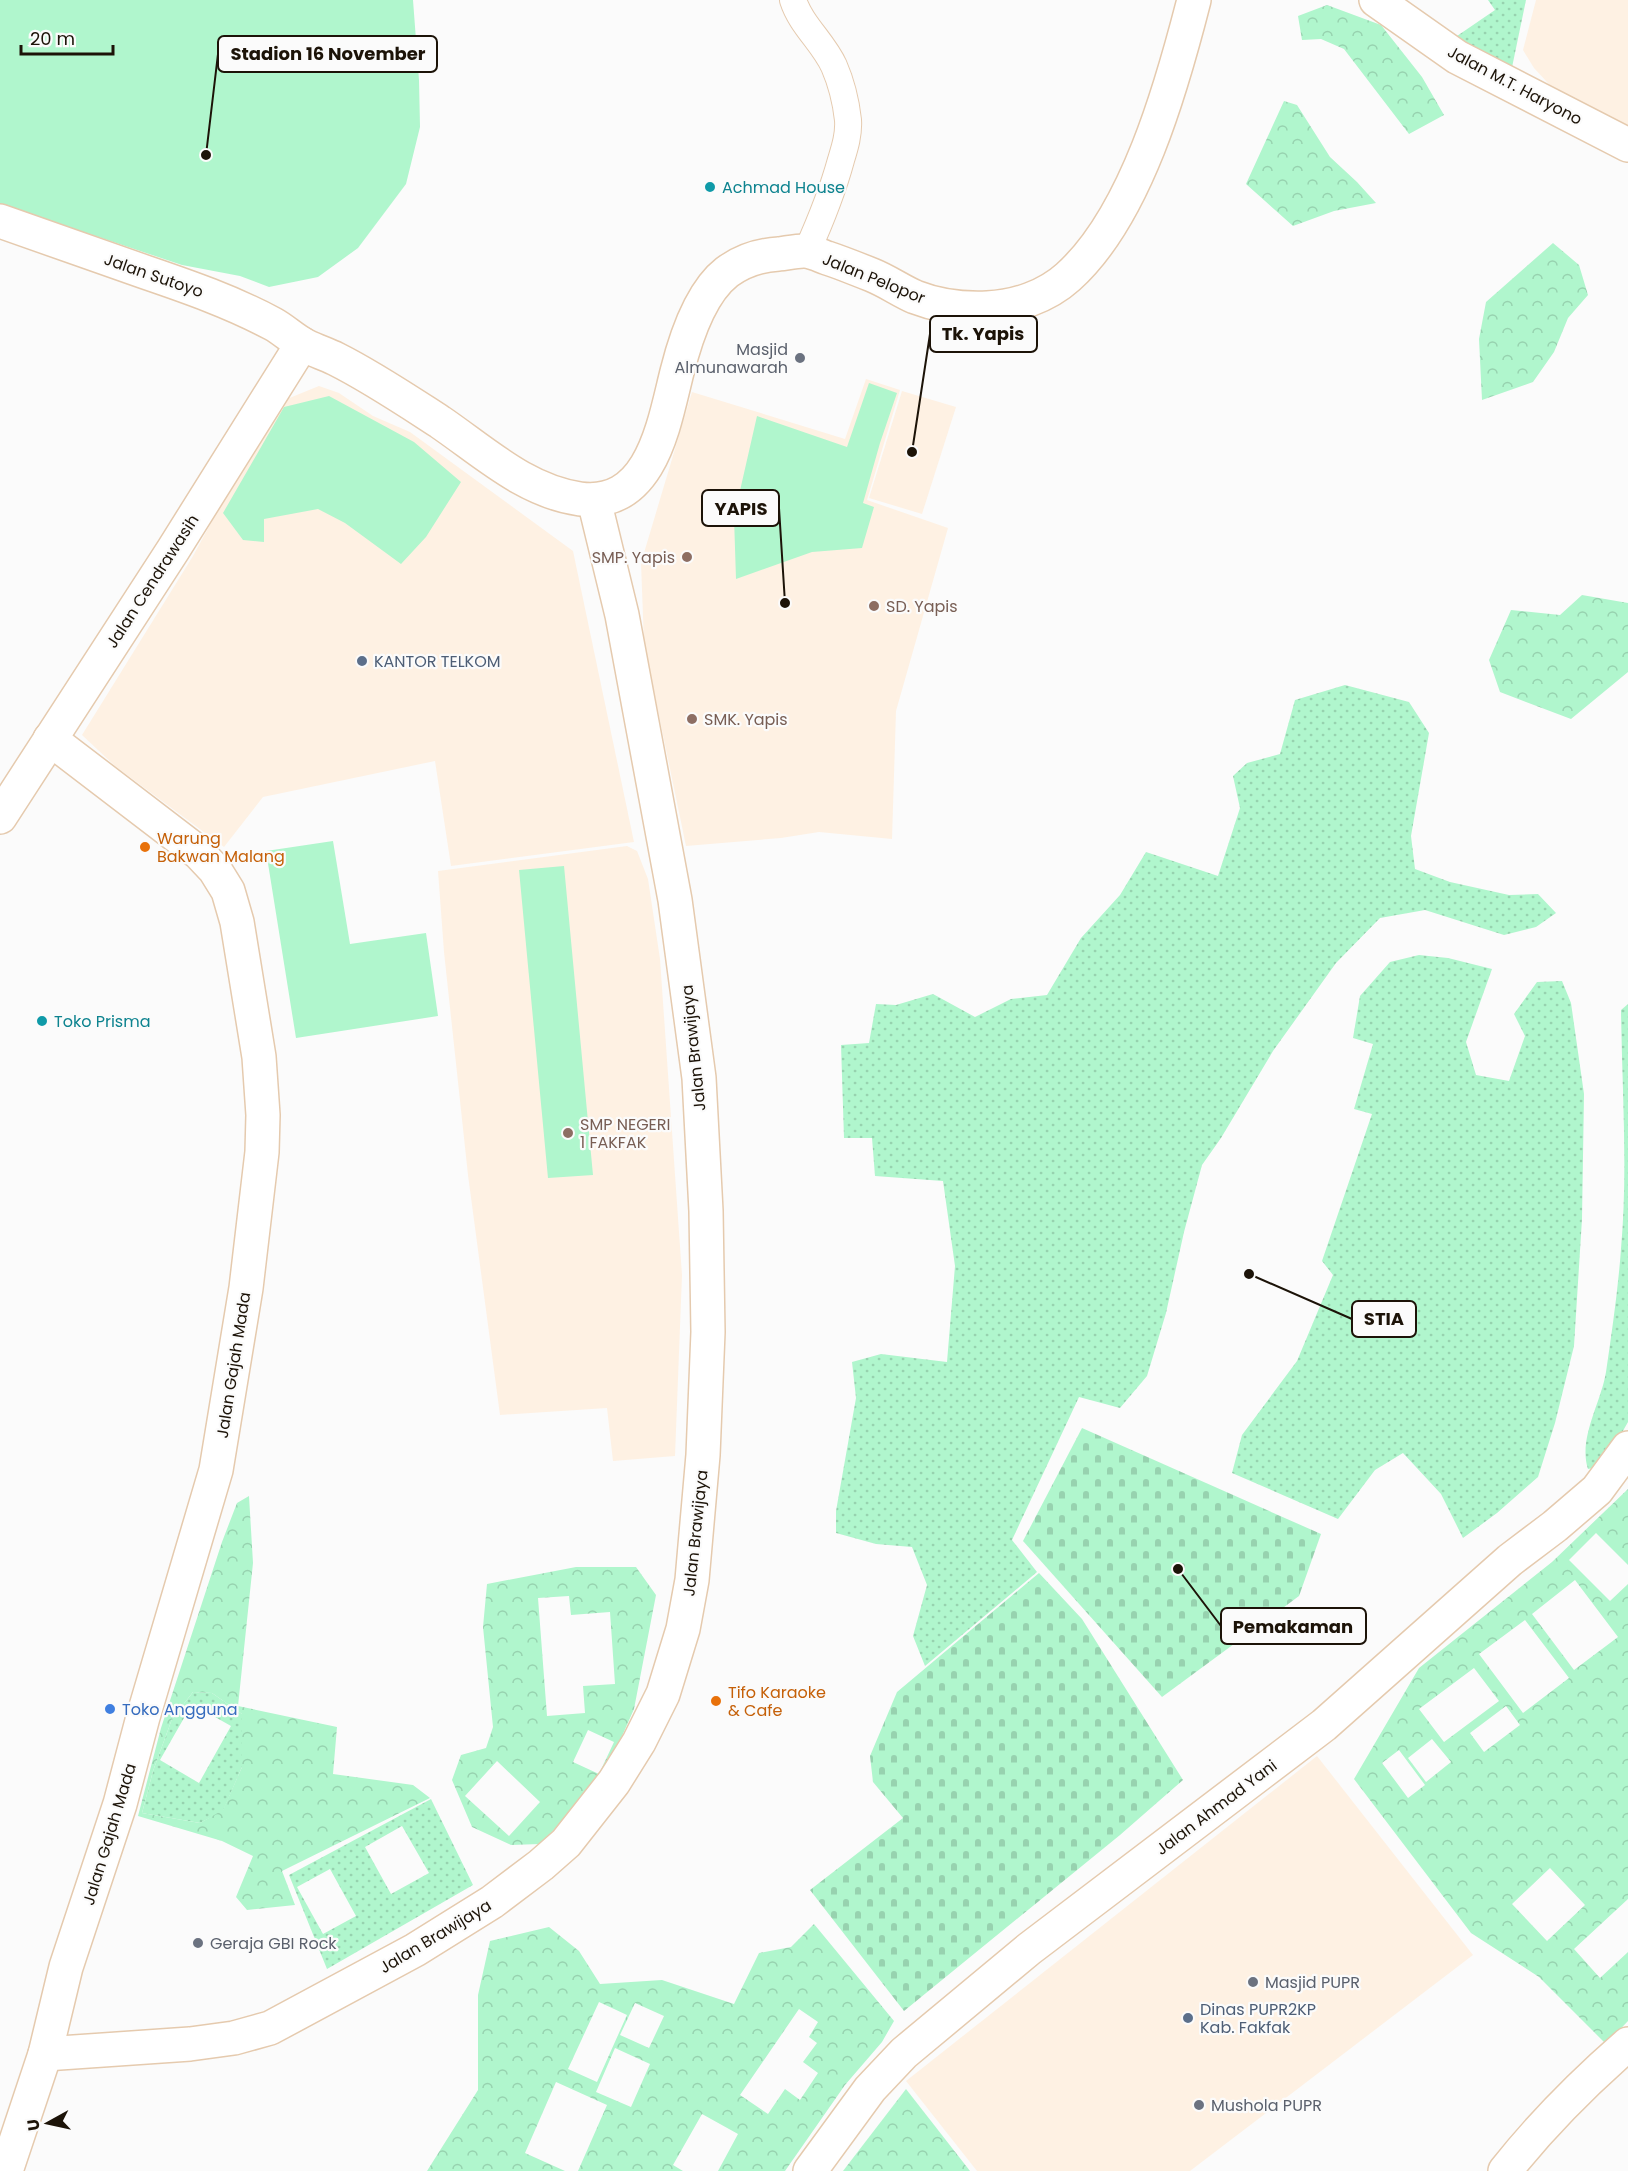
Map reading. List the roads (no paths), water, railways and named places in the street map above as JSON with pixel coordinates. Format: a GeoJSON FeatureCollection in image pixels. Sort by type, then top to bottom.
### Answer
{"type":"FeatureCollection","features":[{"type":"Feature","properties":{"kind":"main road","name":"Jalan Pelopor"},"geometry":{"type":"LineString","coordinates":[[594,500],[606,498],[634,484],[648,466],[661,436],[672,401],[676,375],[694,319],[714,286],[727,272],[748,261],[765,255],[807,251],[874,276],[918,298],[963,309],[997,308],[1020,303],[1066,279],[1092,251],[1123,205],[1155,131],[1194,0]]}},
{"type":"Feature","properties":{"kind":"main road","name":"Jalan M.T. Haryono"},"geometry":{"type":"LineString","coordinates":[[1376,0],[1457,57],[1628,145]]}},
{"type":"Feature","properties":{"kind":"main road","name":"Jalan Sutoyo"},"geometry":{"type":"LineString","coordinates":[[0,221],[222,299],[276,325],[302,344],[338,360],[375,382],[441,423],[497,464],[529,483],[577,498],[594,500]]}},
{"type":"Feature","properties":{"kind":"main road","name":"Jalan Cendrawasih"},"geometry":{"type":"LineString","coordinates":[[0,817],[302,344]]}},
{"type":"Feature","properties":{"kind":"main road","name":"Jalan Brawijaya"},"geometry":{"type":"LineString","coordinates":[[45,2054],[190,2044],[234,2038],[270,2028],[415,1950],[492,1902],[566,1843],[614,1782],[639,1742],[663,1694],[683,1629],[692,1580],[703,1455],[708,1332],[706,1211],[700,1100],[675,900],[622,615],[594,500]]}},
{"type":"Feature","properties":{"kind":"main road","name":"Jalan Gajah Mada"},"geometry":{"type":"LineString","coordinates":[[45,2054],[66,1967],[120,1804],[143,1717],[216,1470],[246,1288],[262,1152],[263,1114],[259,1057],[248,986],[237,922],[228,891],[215,870],[199,853],[50,739]]}},
{"type":"Feature","properties":{"kind":"main road","name":"Jalan Ahmad Yani"},"geometry":{"type":"LineString","coordinates":[[810,2171],[870,2089],[904,2054],[1029,1949],[1324,1725],[1510,1560],[1556,1526],[1597,1490],[1628,1448]]}},
{"type":"Feature","properties":{"kind":"main road"},"geometry":{"type":"LineString","coordinates":[[1505,2171],[1555,2111],[1628,2044]]}},
{"type":"Feature","properties":{"kind":"main road"},"geometry":{"type":"LineString","coordinates":[[6,2171],[45,2054]]}},
{"type":"Feature","properties":{"kind":"street"},"geometry":{"type":"LineString","coordinates":[[793,0],[799,15],[834,66],[843,92],[848,120],[847,138],[831,198],[807,251]]}},
{"type":"Feature","properties":{"kind":"place","name":"Stadion 16 November"},"geometry":{"type":"Point","coordinates":[206,155]}},
{"type":"Feature","properties":{"kind":"place","name":"Achmad House"},"geometry":{"type":"Point","coordinates":[710,187]}},
{"type":"Feature","properties":{"kind":"place","name":"Masjid Almunawarah"},"geometry":{"type":"Point","coordinates":[800,358]}},
{"type":"Feature","properties":{"kind":"place","name":"Tk. Yapis"},"geometry":{"type":"Point","coordinates":[912,452]}},
{"type":"Feature","properties":{"kind":"place","name":"SMP. Yapis"},"geometry":{"type":"Point","coordinates":[687,557]}},
{"type":"Feature","properties":{"kind":"place","name":"YAPIS"},"geometry":{"type":"Point","coordinates":[785,603]}},
{"type":"Feature","properties":{"kind":"place","name":"SD. Yapis"},"geometry":{"type":"Point","coordinates":[874,606]}},
{"type":"Feature","properties":{"kind":"place","name":"KANTOR TELKOM"},"geometry":{"type":"Point","coordinates":[362,661]}},
{"type":"Feature","properties":{"kind":"place","name":"SMK. Yapis"},"geometry":{"type":"Point","coordinates":[692,719]}},
{"type":"Feature","properties":{"kind":"place","name":"Warung Bakwan Malang"},"geometry":{"type":"Point","coordinates":[145,847]}},
{"type":"Feature","properties":{"kind":"place","name":"Toko Prisma"},"geometry":{"type":"Point","coordinates":[42,1021]}},
{"type":"Feature","properties":{"kind":"place","name":"SMP NEGERI 1 FAKFAK"},"geometry":{"type":"Point","coordinates":[568,1133]}},
{"type":"Feature","properties":{"kind":"place","name":"STIA"},"geometry":{"type":"Point","coordinates":[1249,1274]}},
{"type":"Feature","properties":{"kind":"place","name":"Pemakaman"},"geometry":{"type":"Point","coordinates":[1178,1569]}},
{"type":"Feature","properties":{"kind":"place","name":"Tifo Karaoke & Cafe"},"geometry":{"type":"Point","coordinates":[716,1701]}},
{"type":"Feature","properties":{"kind":"place","name":"Toko Angguna"},"geometry":{"type":"Point","coordinates":[110,1709]}},
{"type":"Feature","properties":{"kind":"place","name":"Geraja GBI Rock"},"geometry":{"type":"Point","coordinates":[198,1943]}},
{"type":"Feature","properties":{"kind":"place","name":"Masjid PUPR"},"geometry":{"type":"Point","coordinates":[1253,1982]}},
{"type":"Feature","properties":{"kind":"place","name":"Dinas PUPR2KP Kab. Fakfak"},"geometry":{"type":"Point","coordinates":[1188,2018]}},
{"type":"Feature","properties":{"kind":"place","name":"Mushola PUPR"},"geometry":{"type":"Point","coordinates":[1199,2105]}}]}
